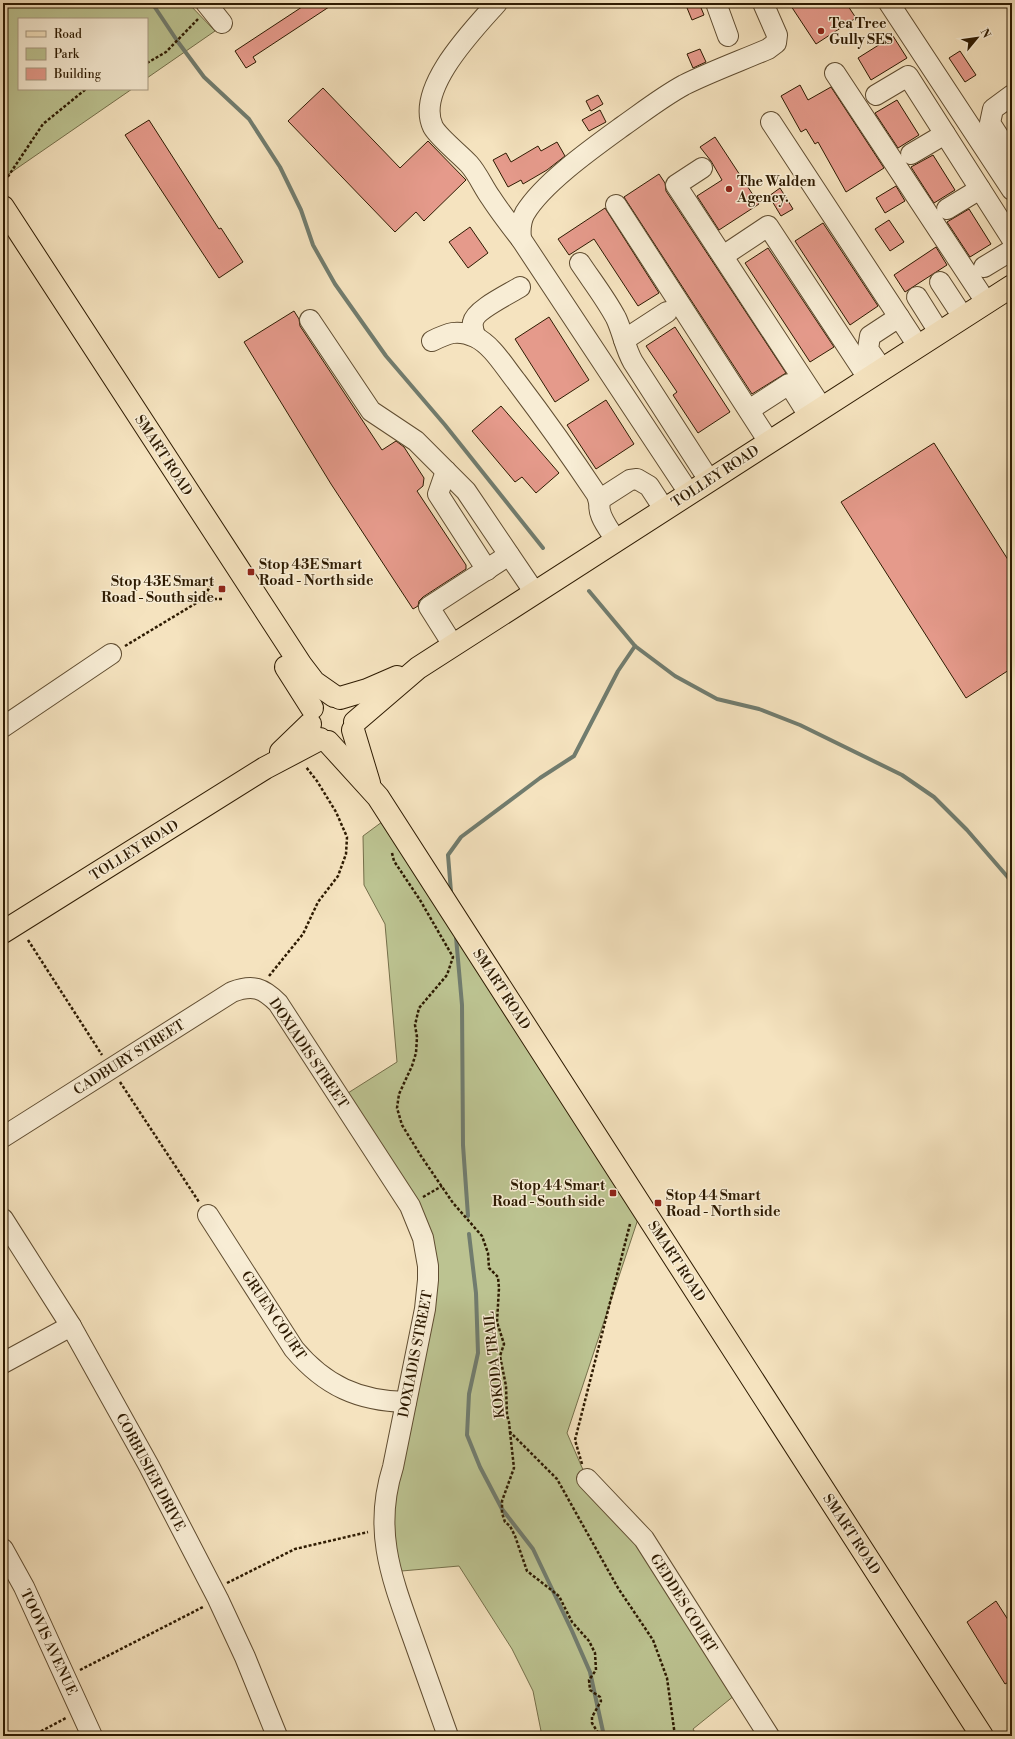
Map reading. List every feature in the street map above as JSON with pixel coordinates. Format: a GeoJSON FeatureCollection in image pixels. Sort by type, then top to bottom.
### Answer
{"type":"FeatureCollection","features":[{"type":"Feature","properties":{"kind":"main road","name":"SMART ROAD"},"geometry":{"type":"LineString","coordinates":[[3,207],[301,665],[314,682],[337,697]]}},
{"type":"Feature","properties":{"kind":"main road","name":"SMART ROAD"},"geometry":{"type":"LineString","coordinates":[[3,226],[317,728],[371,788],[982,1736]]}},
{"type":"Feature","properties":{"kind":"main road","name":"TOLLEY ROAD"},"geometry":{"type":"LineString","coordinates":[[337,697],[366,690],[418,668],[1012,286]]}},
{"type":"Feature","properties":{"kind":"main road","name":"TOLLEY ROAD"},"geometry":{"type":"LineString","coordinates":[[354,726],[418,668]]}},
{"type":"Feature","properties":{"kind":"main road"},"geometry":{"type":"LineString","coordinates":[[337,697],[347,701],[352,706],[355,714],[354,726],[348,736],[336,742],[317,728],[324,698],[337,697]]}},
{"type":"Feature","properties":{"kind":"main road","name":"SMART ROAD"},"geometry":{"type":"LineString","coordinates":[[354,726],[362,763],[371,788]]}},
{"type":"Feature","properties":{"kind":"main road","name":"TOLLEY ROAD"},"geometry":{"type":"LineString","coordinates":[[3,932],[265,768],[317,728]]}},
{"type":"Feature","properties":{"kind":"street"},"geometry":{"type":"LineString","coordinates":[[206,3],[222,23]]}},
{"type":"Feature","properties":{"kind":"street"},"geometry":{"type":"LineString","coordinates":[[497,3],[458,49],[437,79],[430,100],[430,118],[434,128],[470,165],[491,199],[522,239],[689,493]]}},
{"type":"Feature","properties":{"kind":"street"},"geometry":{"type":"LineString","coordinates":[[716,3],[728,36]]}},
{"type":"Feature","properties":{"kind":"street"},"geometry":{"type":"LineString","coordinates":[[522,239],[520,228],[525,214],[548,187],[589,152],[666,95],[689,83],[768,49],[776,43],[776,35],[763,3]]}},
{"type":"Feature","properties":{"kind":"street"},"geometry":{"type":"LineString","coordinates":[[889,3],[908,29],[1012,190]]}},
{"type":"Feature","properties":{"kind":"street"},"geometry":{"type":"LineString","coordinates":[[908,29],[935,50],[970,104],[975,107]]}},
{"type":"Feature","properties":{"kind":"street"},"geometry":{"type":"LineString","coordinates":[[835,74],[986,302]]}},
{"type":"Feature","properties":{"kind":"street"},"geometry":{"type":"LineString","coordinates":[[876,95],[908,76],[1012,239]]}},
{"type":"Feature","properties":{"kind":"street"},"geometry":{"type":"LineString","coordinates":[[954,101],[962,105],[975,107],[991,106],[1006,99]]}},
{"type":"Feature","properties":{"kind":"street"},"geometry":{"type":"LineString","coordinates":[[1006,99],[994,109],[990,123],[1012,157]]}},
{"type":"Feature","properties":{"kind":"street"},"geometry":{"type":"LineString","coordinates":[[771,122],[918,346]]}},
{"type":"Feature","properties":{"kind":"street"},"geometry":{"type":"LineString","coordinates":[[911,154],[944,134]]}},
{"type":"Feature","properties":{"kind":"street"},"geometry":{"type":"LineString","coordinates":[[983,145],[987,150],[998,156],[1012,176]]}},
{"type":"Feature","properties":{"kind":"street"},"geometry":{"type":"LineString","coordinates":[[702,168],[676,185],[723,256],[816,412]]}},
{"type":"Feature","properties":{"kind":"street"},"geometry":{"type":"LineString","coordinates":[[947,209],[980,189]]}},
{"type":"Feature","properties":{"kind":"street"},"geometry":{"type":"LineString","coordinates":[[616,205],[769,442]]}},
{"type":"Feature","properties":{"kind":"street"},"geometry":{"type":"LineString","coordinates":[[723,256],[768,226],[875,374]]}},
{"type":"Feature","properties":{"kind":"street"},"geometry":{"type":"LineString","coordinates":[[984,268],[1012,250]]}},
{"type":"Feature","properties":{"kind":"street"},"geometry":{"type":"LineString","coordinates":[[580,263],[615,316],[627,352],[709,480]]}},
{"type":"Feature","properties":{"kind":"street"},"geometry":{"type":"LineString","coordinates":[[940,282],[963,317]]}},
{"type":"Feature","properties":{"kind":"street"},"geometry":{"type":"LineString","coordinates":[[520,287],[477,314],[473,322],[473,331],[476,337],[493,352],[554,432],[597,495],[602,518],[616,540]]}},
{"type":"Feature","properties":{"kind":"street"},"geometry":{"type":"LineString","coordinates":[[917,297],[939,332]]}},
{"type":"Feature","properties":{"kind":"street"},"geometry":{"type":"LineString","coordinates":[[624,340],[666,312]]}},
{"type":"Feature","properties":{"kind":"street"},"geometry":{"type":"LineString","coordinates":[[875,374],[868,349],[870,336],[899,317]]}},
{"type":"Feature","properties":{"kind":"street"},"geometry":{"type":"LineString","coordinates":[[310,320],[371,411],[416,441],[466,491],[535,593]]}},
{"type":"Feature","properties":{"kind":"street"},"geometry":{"type":"LineString","coordinates":[[432,341],[450,332],[463,333],[476,337]]}},
{"type":"Feature","properties":{"kind":"street"},"geometry":{"type":"LineString","coordinates":[[749,410],[789,384],[816,412]]}},
{"type":"Feature","properties":{"kind":"street"},"geometry":{"type":"LineString","coordinates":[[446,471],[438,494],[486,570]]}},
{"type":"Feature","properties":{"kind":"street"},"geometry":{"type":"LineString","coordinates":[[599,502],[602,498],[630,480],[637,478],[649,486],[664,509]]}},
{"type":"Feature","properties":{"kind":"street"},"geometry":{"type":"LineString","coordinates":[[453,646],[430,607],[509,555]]}},
{"type":"Feature","properties":{"kind":"street"},"geometry":{"type":"LineString","coordinates":[[3,727],[111,654]]}},
{"type":"Feature","properties":{"kind":"street","name":"CADBURY STREET"},"geometry":{"type":"LineString","coordinates":[[3,1137],[232,992],[243,988],[259,989]]}},
{"type":"Feature","properties":{"kind":"street","name":"DOXIADIS STREET"},"geometry":{"type":"LineString","coordinates":[[259,989],[268,993],[278,1003],[410,1206],[423,1238],[428,1266],[425,1309],[385,1506],[384,1534],[386,1553],[396,1588],[448,1736]]}},
{"type":"Feature","properties":{"kind":"street","name":"GRUEN COURT"},"geometry":{"type":"LineString","coordinates":[[208,1215],[294,1349],[303,1360],[320,1375],[337,1386],[364,1397],[384,1402],[406,1402]]}},
{"type":"Feature","properties":{"kind":"street","name":"CORBUSIER DRIVE"},"geometry":{"type":"LineString","coordinates":[[3,1219],[71,1326],[149,1466],[215,1594],[245,1657],[278,1736]]}},
{"type":"Feature","properties":{"kind":"street"},"geometry":{"type":"LineString","coordinates":[[3,1363],[71,1326]]}},
{"type":"Feature","properties":{"kind":"street","name":"GEDDES COURT"},"geometry":{"type":"LineString","coordinates":[[587,1480],[644,1539],[769,1736]]}},
{"type":"Feature","properties":{"kind":"street","name":"TOOVIS AVENUE"},"geometry":{"type":"LineString","coordinates":[[3,1549],[24,1588],[92,1736]]}},
{"type":"Feature","properties":{"kind":"path"},"geometry":{"type":"LineString","coordinates":[[148,62],[170,48],[184,34]]}},
{"type":"Feature","properties":{"kind":"path"},"geometry":{"type":"LineString","coordinates":[[5,181],[43,124],[85,90]]}},
{"type":"Feature","properties":{"kind":"path"},"geometry":{"type":"LineString","coordinates":[[111,654],[203,599],[213,582]]}},
{"type":"Feature","properties":{"kind":"path"},"geometry":{"type":"LineString","coordinates":[[203,599],[224,599]]}},
{"type":"Feature","properties":{"kind":"path"},"geometry":{"type":"LineString","coordinates":[[259,989],[303,934],[318,902],[338,876],[346,854],[347,837],[336,812],[317,781],[301,762]]}},
{"type":"Feature","properties":{"kind":"path","name":"KOKODA TRAIL"},"geometry":{"type":"LineString","coordinates":[[390,846],[394,861],[424,906],[453,957],[448,975],[418,1008],[415,1025],[417,1037],[416,1053],[412,1066],[399,1094],[397,1108],[402,1125],[462,1214],[482,1236],[488,1253],[489,1268],[498,1278],[500,1288],[497,1322],[504,1344],[500,1356],[506,1386],[507,1415],[510,1432],[557,1479],[586,1528],[605,1565],[633,1611],[653,1640],[667,1678],[675,1736]]}},
{"type":"Feature","properties":{"kind":"path"},"geometry":{"type":"LineString","coordinates":[[410,1206],[442,1186]]}},
{"type":"Feature","properties":{"kind":"path"},"geometry":{"type":"LineString","coordinates":[[587,1480],[575,1440],[630,1224]]}},
{"type":"Feature","properties":{"kind":"path"},"geometry":{"type":"LineString","coordinates":[[510,1432],[514,1468],[502,1501],[502,1514],[505,1522],[510,1526],[515,1536],[527,1571],[559,1596],[572,1622],[589,1641],[595,1653],[596,1670],[588,1684],[590,1690],[600,1697],[601,1701],[592,1717],[592,1723],[600,1736]]}},
{"type":"Feature","properties":{"kind":"path"},"geometry":{"type":"LineString","coordinates":[[66,1678],[295,1549],[374,1530]]}},
{"type":"Feature","properties":{"kind":"path"},"geometry":{"type":"LineString","coordinates":[[32,1736],[80,1711]]}},
{"type":"Feature","properties":{"kind":"green space"},"geometry":{"type":"Polygon","coordinates":[[[3,3],[188,3],[215,31],[148,77],[148,18],[18,18],[18,90],[131,90],[3,178],[3,3]]]}},
{"type":"Feature","properties":{"kind":"green space"},"geometry":{"type":"Polygon","coordinates":[[[390,816],[642,1207],[567,1433],[587,1479],[644,1539],[740,1691],[693,1729],[697,1736],[542,1736],[533,1691],[512,1649],[459,1566],[390,1572],[384,1527],[427,1297],[419,1227],[340,1098],[397,1062],[385,924],[364,885],[363,836],[390,816]]]}},
{"type":"Feature","properties":{"kind":"building"},"geometry":{"type":"Polygon","coordinates":[[[308,3],[335,3],[253,57],[256,62],[246,68],[235,51],[308,3]]]}},
{"type":"Feature","properties":{"kind":"building"},"geometry":{"type":"Polygon","coordinates":[[[685,3],[699,3],[704,15],[692,20],[685,3]]]}},
{"type":"Feature","properties":{"kind":"building","name":"Tea Tree Gully SES"},"geometry":{"type":"Polygon","coordinates":[[[789,3],[846,3],[856,18],[816,44],[789,3]]]}},
{"type":"Feature","properties":{"kind":"building"},"geometry":{"type":"Polygon","coordinates":[[[893,36],[907,58],[871,80],[858,58],[893,36]]]}},
{"type":"Feature","properties":{"kind":"building"},"geometry":{"type":"Polygon","coordinates":[[[700,49],[706,62],[693,68],[687,54],[700,49]]]}},
{"type":"Feature","properties":{"kind":"building"},"geometry":{"type":"Polygon","coordinates":[[[960,51],[976,75],[965,82],[949,58],[960,51]]]}},
{"type":"Feature","properties":{"kind":"building"},"geometry":{"type":"Polygon","coordinates":[[[800,85],[808,100],[831,87],[884,168],[846,192],[818,142],[815,144],[806,129],[801,132],[781,96],[800,85]]]}},
{"type":"Feature","properties":{"kind":"building"},"geometry":{"type":"Polygon","coordinates":[[[323,88],[400,168],[428,141],[466,180],[424,221],[416,212],[395,232],[288,121],[323,88]]]}},
{"type":"Feature","properties":{"kind":"building"},"geometry":{"type":"Polygon","coordinates":[[[598,95],[603,104],[591,111],[586,101],[598,95]]]}},
{"type":"Feature","properties":{"kind":"building"},"geometry":{"type":"Polygon","coordinates":[[[897,100],[919,135],[898,148],[875,113],[897,100]]]}},
{"type":"Feature","properties":{"kind":"building"},"geometry":{"type":"Polygon","coordinates":[[[600,110],[606,122],[589,131],[582,120],[600,110]]]}},
{"type":"Feature","properties":{"kind":"building"},"geometry":{"type":"Polygon","coordinates":[[[149,120],[219,229],[221,228],[243,262],[219,278],[125,135],[149,120]]]}},
{"type":"Feature","properties":{"kind":"building","name":"The Walden Agency."},"geometry":{"type":"Polygon","coordinates":[[[715,137],[759,204],[719,230],[697,196],[722,180],[711,161],[700,147],[715,137]]]}},
{"type":"Feature","properties":{"kind":"building"},"geometry":{"type":"Polygon","coordinates":[[[557,142],[565,156],[547,170],[523,184],[521,180],[508,187],[493,160],[506,153],[511,162],[538,146],[541,151],[557,142]]]}},
{"type":"Feature","properties":{"kind":"building"},"geometry":{"type":"Polygon","coordinates":[[[933,155],[955,190],[934,203],[911,167],[933,155]]]}},
{"type":"Feature","properties":{"kind":"building"},"geometry":{"type":"Polygon","coordinates":[[[659,174],[665,183],[666,191],[786,373],[752,394],[624,197],[659,174]]]}},
{"type":"Feature","properties":{"kind":"building"},"geometry":{"type":"Polygon","coordinates":[[[896,186],[905,201],[885,213],[876,198],[896,186]]]}},
{"type":"Feature","properties":{"kind":"building"},"geometry":{"type":"Polygon","coordinates":[[[780,188],[793,209],[781,216],[769,196],[780,188]]]}},
{"type":"Feature","properties":{"kind":"building"},"geometry":{"type":"Polygon","coordinates":[[[605,208],[659,293],[638,306],[594,239],[569,255],[558,239],[605,208]]]}},
{"type":"Feature","properties":{"kind":"building"},"geometry":{"type":"Polygon","coordinates":[[[969,209],[991,244],[970,257],[947,222],[969,209]]]}},
{"type":"Feature","properties":{"kind":"building"},"geometry":{"type":"Polygon","coordinates":[[[889,220],[904,242],[890,251],[875,229],[889,220]]]}},
{"type":"Feature","properties":{"kind":"building"},"geometry":{"type":"Polygon","coordinates":[[[823,223],[878,306],[850,325],[795,241],[823,223]]]}},
{"type":"Feature","properties":{"kind":"building"},"geometry":{"type":"Polygon","coordinates":[[[470,227],[488,253],[468,268],[449,242],[470,227]]]}},
{"type":"Feature","properties":{"kind":"building"},"geometry":{"type":"Polygon","coordinates":[[[936,247],[947,265],[905,292],[894,275],[936,247]]]}},
{"type":"Feature","properties":{"kind":"building"},"geometry":{"type":"Polygon","coordinates":[[[768,248],[834,347],[810,362],[745,263],[768,248]]]}},
{"type":"Feature","properties":{"kind":"building"},"geometry":{"type":"Polygon","coordinates":[[[294,311],[299,319],[300,326],[382,450],[396,441],[404,447],[424,478],[423,486],[417,491],[466,565],[466,569],[423,597],[419,601],[418,606],[413,609],[331,484],[244,342],[294,311]]]}},
{"type":"Feature","properties":{"kind":"building"},"geometry":{"type":"Polygon","coordinates":[[[549,317],[589,380],[555,402],[515,339],[549,317]]]}},
{"type":"Feature","properties":{"kind":"building"},"geometry":{"type":"Polygon","coordinates":[[[675,327],[730,412],[698,433],[673,395],[677,392],[646,346],[675,327]]]}},
{"type":"Feature","properties":{"kind":"building"},"geometry":{"type":"Polygon","coordinates":[[[606,400],[634,444],[596,469],[567,425],[606,400]]]}},
{"type":"Feature","properties":{"kind":"building"},"geometry":{"type":"Polygon","coordinates":[[[501,406],[559,473],[536,493],[522,477],[515,482],[472,431],[501,406]]]}},
{"type":"Feature","properties":{"kind":"building"},"geometry":{"type":"Polygon","coordinates":[[[934,443],[1012,566],[1012,668],[966,698],[841,502],[934,443]]]}},
{"type":"Feature","properties":{"kind":"building"},"geometry":{"type":"Polygon","coordinates":[[[996,1601],[1012,1626],[1012,1680],[1005,1684],[967,1622],[996,1601]]]}},
{"type":"Feature","properties":{"kind":"waterway"},"geometry":{"type":"LineString","coordinates":[[152,3],[204,77],[249,119],[280,167],[301,210],[313,245],[335,284],[386,356],[445,425],[543,548]]}},
{"type":"Feature","properties":{"kind":"waterway"},"geometry":{"type":"LineString","coordinates":[[589,591],[635,646],[675,676],[717,699],[759,709],[800,725],[902,775],[934,797],[967,830],[1012,882]]}},
{"type":"Feature","properties":{"kind":"waterway"},"geometry":{"type":"LineString","coordinates":[[451,892],[448,855],[461,837],[540,778],[574,756],[618,671],[635,646]]}},
{"type":"Feature","properties":{"kind":"waterway"},"geometry":{"type":"LineString","coordinates":[[456,937],[462,1005],[463,1145],[468,1216]]}},
{"type":"Feature","properties":{"kind":"waterway"},"geometry":{"type":"LineString","coordinates":[[469,1234],[476,1293],[478,1353],[469,1394],[467,1435],[480,1467],[502,1509],[533,1549],[572,1631],[590,1672],[604,1736]]}},
{"type":"Feature","properties":{"kind":"place","name":"Tea Tree Gully SES"},"geometry":{"type":"Point","coordinates":[821,31]}},
{"type":"Feature","properties":{"kind":"place","name":"The Walden Agency."},"geometry":{"type":"Point","coordinates":[729,189]}},
{"type":"Feature","properties":{"kind":"place","name":"Stop 43E Smart Road - North side"},"geometry":{"type":"Point","coordinates":[251,572]}},
{"type":"Feature","properties":{"kind":"place","name":"Stop 43E Smart Road - South side"},"geometry":{"type":"Point","coordinates":[222,589]}},
{"type":"Feature","properties":{"kind":"place","name":"Stop 44 Smart Road - South side"},"geometry":{"type":"Point","coordinates":[613,1193]}},
{"type":"Feature","properties":{"kind":"place","name":"Stop 44 Smart Road - North side"},"geometry":{"type":"Point","coordinates":[658,1203]}}]}
